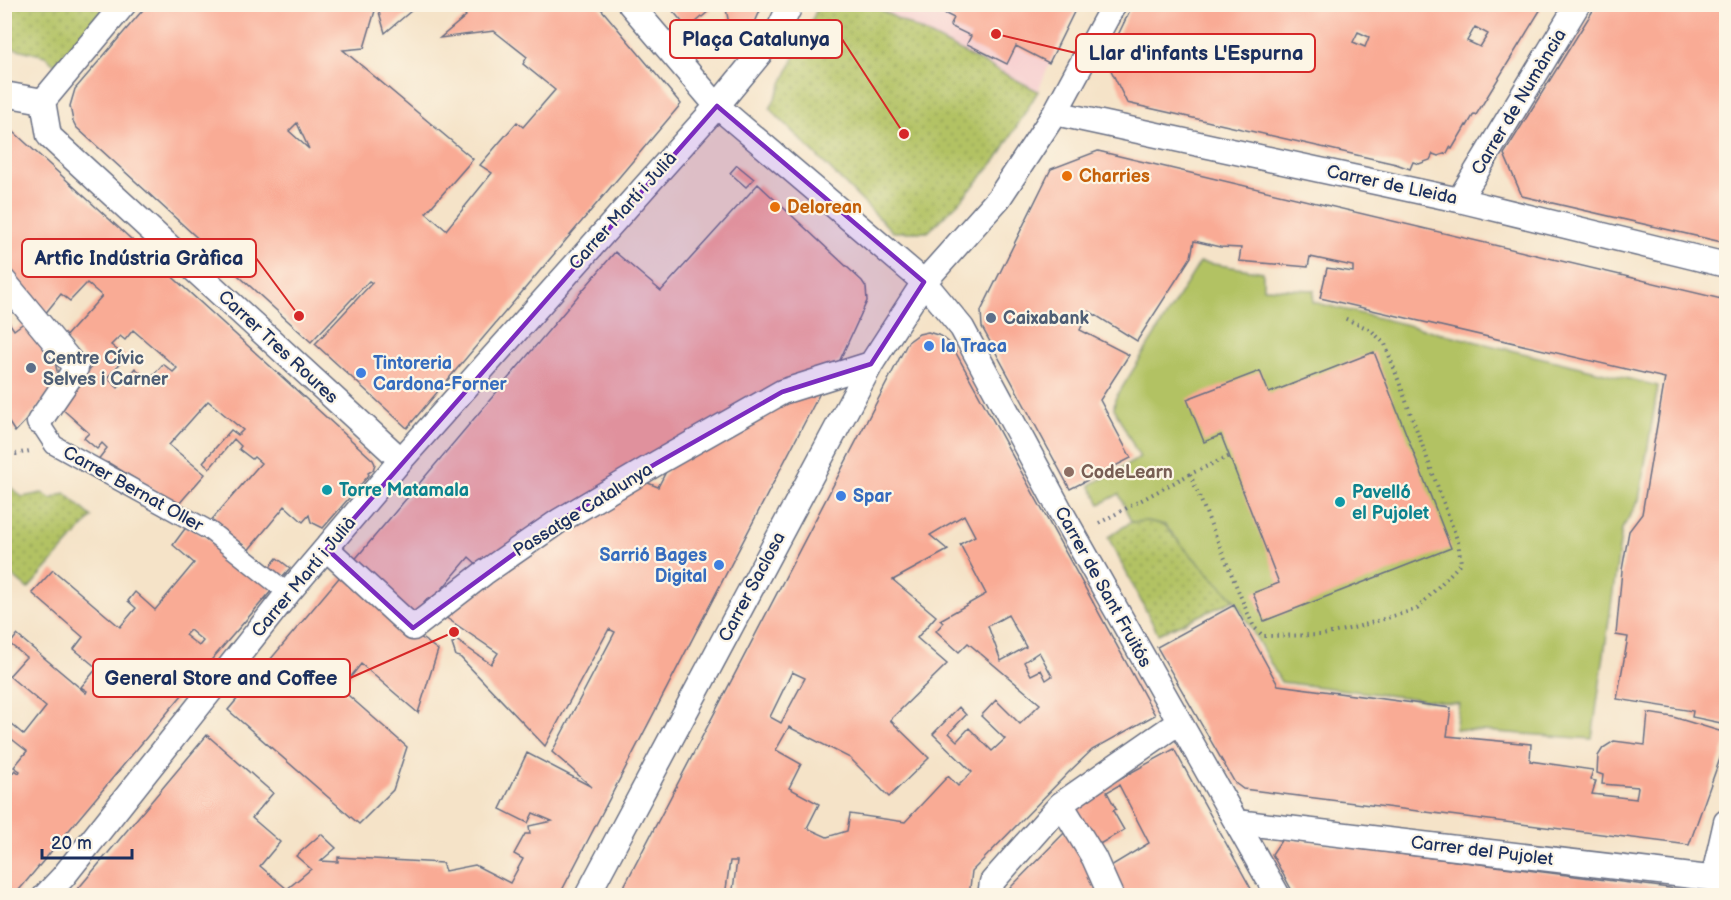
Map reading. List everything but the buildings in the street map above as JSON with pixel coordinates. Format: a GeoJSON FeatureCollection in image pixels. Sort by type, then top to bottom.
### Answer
{"type":"FeatureCollection","features":[{"type":"Feature","properties":{"kind":"street"},"geometry":{"type":"LineString","coordinates":[[4,94],[43,101],[124,4]]}},
{"type":"Feature","properties":{"kind":"street","name":"Carrer de Sant Fruitós"},"geometry":{"type":"LineString","coordinates":[[630,4],[717,106],[924,282],[962,328],[1075,537],[1278,896]]}},
{"type":"Feature","properties":{"kind":"street","name":"Carrer Martí i Julià"},"geometry":{"type":"LineString","coordinates":[[45,896],[63,877],[288,593],[401,460],[717,106],[777,33],[791,4]]}},
{"type":"Feature","properties":{"kind":"street","name":"Carrer Saclosa"},"geometry":{"type":"LineString","coordinates":[[587,896],[871,364],[924,282],[999,198],[1055,113],[1114,4]]}},
{"type":"Feature","properties":{"kind":"street","name":"Carrer de Numància"},"geometry":{"type":"LineString","coordinates":[[1459,200],[1578,4]]}},
{"type":"Feature","properties":{"kind":"street","name":"Carrer Tres Roures"},"geometry":{"type":"LineString","coordinates":[[43,101],[49,136],[401,460]]}},
{"type":"Feature","properties":{"kind":"street","name":"Carrer de Lleida"},"geometry":{"type":"LineString","coordinates":[[1055,113],[1459,200],[1726,265]]}},
{"type":"Feature","properties":{"kind":"street","name":"Carrer Bernat Oller"},"geometry":{"type":"LineString","coordinates":[[4,281],[76,368],[39,422],[54,445],[210,531],[288,593]]}},
{"type":"Feature","properties":{"kind":"street","name":"Passatge Catalunya"},"geometry":{"type":"LineString","coordinates":[[327,549],[413,628],[484,573],[559,521],[657,463],[782,392],[871,364]]}},
{"type":"Feature","properties":{"kind":"street"},"geometry":{"type":"LineString","coordinates":[[990,896],[992,882],[1061,804],[1179,723]]}},
{"type":"Feature","properties":{"kind":"street"},"geometry":{"type":"LineString","coordinates":[[1061,804],[1094,858],[1111,896]]}},
{"type":"Feature","properties":{"kind":"street","name":"Carrer del Pujolet"},"geometry":{"type":"LineString","coordinates":[[1237,822],[1720,880]]}},
{"type":"Feature","properties":{"kind":"street"},"geometry":{"type":"LineString","coordinates":[[1720,880],[1726,822]]}},
{"type":"Feature","properties":{"kind":"path"},"geometry":{"type":"LineString","coordinates":[[1190,474],[1254,627],[1263,636],[1323,635],[1417,609],[1461,563],[1458,542],[1385,344],[1371,330],[1344,318]]}},
{"type":"Feature","properties":{"kind":"path"},"geometry":{"type":"LineString","coordinates":[[1075,537],[1190,474],[1230,456]]}},
{"type":"Feature","properties":{"kind":"highlighted area"},"geometry":{"type":"Polygon","coordinates":[[[717,106],[924,282],[871,364],[782,392],[657,463],[559,521],[413,628],[327,549],[717,106]]]}},
{"type":"Feature","properties":{"kind":"shaded area"},"geometry":{"type":"Polygon","coordinates":[[[871,5],[1078,5],[1038,91],[871,5]]]}},
{"type":"Feature","properties":{"kind":"green space"},"geometry":{"type":"Polygon","coordinates":[[[4,5],[108,5],[57,66],[45,56],[5,46],[4,5]]]}},
{"type":"Feature","properties":{"kind":"green space"},"geometry":{"type":"Polygon","coordinates":[[[819,5],[871,5],[1038,91],[997,159],[963,198],[928,232],[893,232],[770,109],[819,5]]]}},
{"type":"Feature","properties":{"kind":"green space"},"geometry":{"type":"Polygon","coordinates":[[[1200,262],[1263,272],[1263,288],[1314,290],[1313,302],[1658,386],[1639,500],[1622,529],[1592,739],[1455,729],[1459,704],[1281,682],[1235,600],[1165,525],[1148,521],[1131,522],[1119,494],[1100,504],[1090,485],[1140,458],[1114,408],[1115,399],[1200,262]]]}},
{"type":"Feature","properties":{"kind":"green space"},"geometry":{"type":"Polygon","coordinates":[[[8,485],[22,497],[42,493],[51,499],[65,493],[92,517],[28,589],[5,570],[4,486],[8,485]]]}},
{"type":"Feature","properties":{"kind":"green space"},"geometry":{"type":"Polygon","coordinates":[[[1148,521],[1165,525],[1235,600],[1158,634],[1108,537],[1131,522],[1148,521]]]}},
{"type":"Feature","properties":{"kind":"place","name":"Llar d'infants L'Espurna"},"geometry":{"type":"Point","coordinates":[996,34]}},
{"type":"Feature","properties":{"kind":"place","name":"Plaça Catalunya"},"geometry":{"type":"Point","coordinates":[904,134]}},
{"type":"Feature","properties":{"kind":"place","name":"Charries"},"geometry":{"type":"Point","coordinates":[1067,176]}},
{"type":"Feature","properties":{"kind":"place","name":"Delorean"},"geometry":{"type":"Point","coordinates":[775,207]}},
{"type":"Feature","properties":{"kind":"place","name":"Artfic Indústria Gràfica"},"geometry":{"type":"Point","coordinates":[299,316]}},
{"type":"Feature","properties":{"kind":"place","name":"Caixabank"},"geometry":{"type":"Point","coordinates":[991,318]}},
{"type":"Feature","properties":{"kind":"place","name":"la Traca"},"geometry":{"type":"Point","coordinates":[929,346]}},
{"type":"Feature","properties":{"kind":"place","name":"Centre Cívic Selves i Carner"},"geometry":{"type":"Point","coordinates":[31,368]}},
{"type":"Feature","properties":{"kind":"place","name":"Tintoreria Cardona-Forner"},"geometry":{"type":"Point","coordinates":[361,373]}},
{"type":"Feature","properties":{"kind":"place","name":"CodeLearn"},"geometry":{"type":"Point","coordinates":[1069,472]}},
{"type":"Feature","properties":{"kind":"place","name":"Torre Matamala"},"geometry":{"type":"Point","coordinates":[327,490]}},
{"type":"Feature","properties":{"kind":"place","name":"Spar"},"geometry":{"type":"Point","coordinates":[841,496]}},
{"type":"Feature","properties":{"kind":"place","name":"Pavelló el Pujolet"},"geometry":{"type":"Point","coordinates":[1340,502]}},
{"type":"Feature","properties":{"kind":"place","name":"Sarrió Bages Digital"},"geometry":{"type":"Point","coordinates":[719,565]}},
{"type":"Feature","properties":{"kind":"place","name":"General Store and Coffee"},"geometry":{"type":"Point","coordinates":[454,632]}}]}
